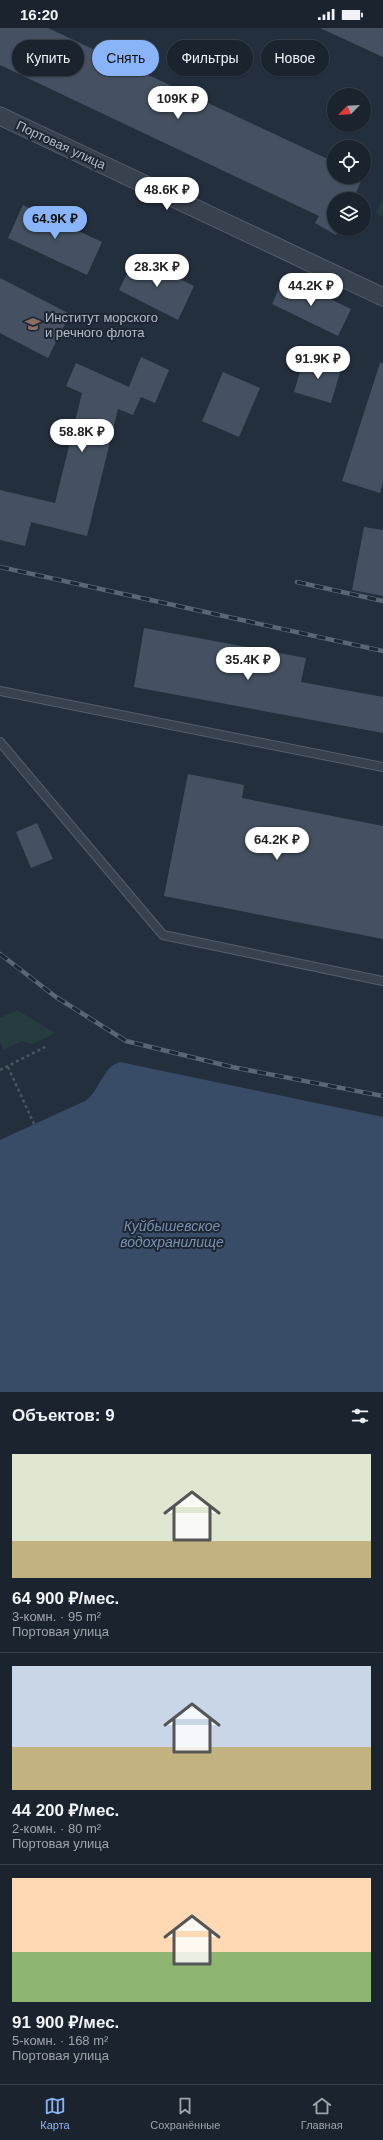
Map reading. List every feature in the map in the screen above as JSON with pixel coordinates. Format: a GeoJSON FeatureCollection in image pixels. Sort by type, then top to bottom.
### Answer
{"type":"FeatureCollection","features":[{"type":"Feature","properties":{"kind":"street","name":"Портовая улица"},"geometry":{"type":"LineString","coordinates":[[0,116],[383,297]]}},
{"type":"Feature","properties":{"kind":"lane"},"geometry":{"type":"LineString","coordinates":[[0,691],[383,767]]}},
{"type":"Feature","properties":{"kind":"lane"},"geometry":{"type":"LineString","coordinates":[[0,742],[163,935],[383,981]]}},
{"type":"Feature","properties":{"kind":"path"},"geometry":{"type":"LineString","coordinates":[[0,1070],[47,1046]]}},
{"type":"Feature","properties":{"kind":"path"},"geometry":{"type":"LineString","coordinates":[[8,1067],[34,1124]]}},
{"type":"Feature","properties":{"kind":"green space"},"geometry":{"type":"Polygon","coordinates":[[[383,197],[383,217],[376,213],[383,197]]]}},
{"type":"Feature","properties":{"kind":"green space"},"geometry":{"type":"Polygon","coordinates":[[[17,1010],[55,1033],[33,1044],[21,1041],[4,1050],[0,1042],[0,1018],[17,1010]]]}},
{"type":"Feature","properties":{"kind":"water","name":"Куйбышевское водохранилище"},"geometry":{"type":"Polygon","coordinates":[[[120,1062],[383,1117],[383,1392],[0,1392],[0,1140],[85,1101],[90,1097],[109,1069],[120,1062]]]}},
{"type":"Feature","properties":{"kind":"building"},"geometry":{"type":"Polygon","coordinates":[[[0,28],[48,28],[74,40],[12,40],[12,71],[0,65],[0,28]]]}},
{"type":"Feature","properties":{"kind":"building"},"geometry":{"type":"Polygon","coordinates":[[[320,28],[383,28],[383,57],[320,28]]]}},
{"type":"Feature","properties":{"kind":"building"},"geometry":{"type":"Polygon","coordinates":[[[84,45],[92,49],[92,76],[150,76],[327,159],[327,184],[360,184],[356,192],[327,192],[327,230],[315,223],[319,216],[23,76],[84,76],[84,45]]]}},
{"type":"Feature","properties":{"kind":"building"},"geometry":{"type":"Polygon","coordinates":[[[23,205],[102,242],[87,275],[8,238],[23,205]]]}},
{"type":"Feature","properties":{"kind":"building"},"geometry":{"type":"Polygon","coordinates":[[[135,257],[194,286],[178,320],[119,290],[135,257]]]}},
{"type":"Feature","properties":{"kind":"building"},"geometry":{"type":"Polygon","coordinates":[[[284,277],[351,309],[338,336],[272,304],[284,277]]]}},
{"type":"Feature","properties":{"kind":"building","name":"Институт морского и речного флота"},"geometry":{"type":"Polygon","coordinates":[[[0,278],[70,314],[48,358],[0,333],[0,278]]]}},
{"type":"Feature","properties":{"kind":"building"},"geometry":{"type":"Polygon","coordinates":[[[141,357],[169,370],[155,403],[141,397],[133,415],[118,409],[87,536],[31,522],[25,546],[0,540],[0,490],[55,503],[82,393],[66,386],[76,363],[129,387],[141,357]]]}},
{"type":"Feature","properties":{"kind":"building"},"geometry":{"type":"Polygon","coordinates":[[[304,358],[341,369],[331,403],[294,392],[304,358]]]}},
{"type":"Feature","properties":{"kind":"building"},"geometry":{"type":"Polygon","coordinates":[[[380,363],[383,363],[383,482],[380,493],[342,481],[380,363]]]}},
{"type":"Feature","properties":{"kind":"building"},"geometry":{"type":"Polygon","coordinates":[[[223,372],[260,388],[239,437],[202,421],[223,372]]]}},
{"type":"Feature","properties":{"kind":"building"},"geometry":{"type":"Polygon","coordinates":[[[364,527],[383,530],[383,596],[352,590],[364,527]]]}},
{"type":"Feature","properties":{"kind":"building"},"geometry":{"type":"Polygon","coordinates":[[[144,628],[306,658],[301,682],[383,697],[383,733],[134,687],[144,628]]]}},
{"type":"Feature","properties":{"kind":"building"},"geometry":{"type":"Polygon","coordinates":[[[188,774],[244,785],[242,798],[383,826],[383,939],[164,896],[188,774]]]}},
{"type":"Feature","properties":{"kind":"building"},"geometry":{"type":"Polygon","coordinates":[[[37,823],[53,859],[31,868],[16,832],[37,823]]]}},
{"type":"Feature","properties":{"kind":"railway"},"geometry":{"type":"LineString","coordinates":[[0,567],[383,651]]}},
{"type":"Feature","properties":{"kind":"railway"},"geometry":{"type":"LineString","coordinates":[[297,582],[383,601]]}},
{"type":"Feature","properties":{"kind":"railway"},"geometry":{"type":"LineString","coordinates":[[0,954],[56,997],[126,1041],[232,1067],[383,1096]]}},
{"type":"Feature","properties":{"kind":"place","name":"Институт морского и речного флота"},"geometry":{"type":"Point","coordinates":[33,324]}}]}
